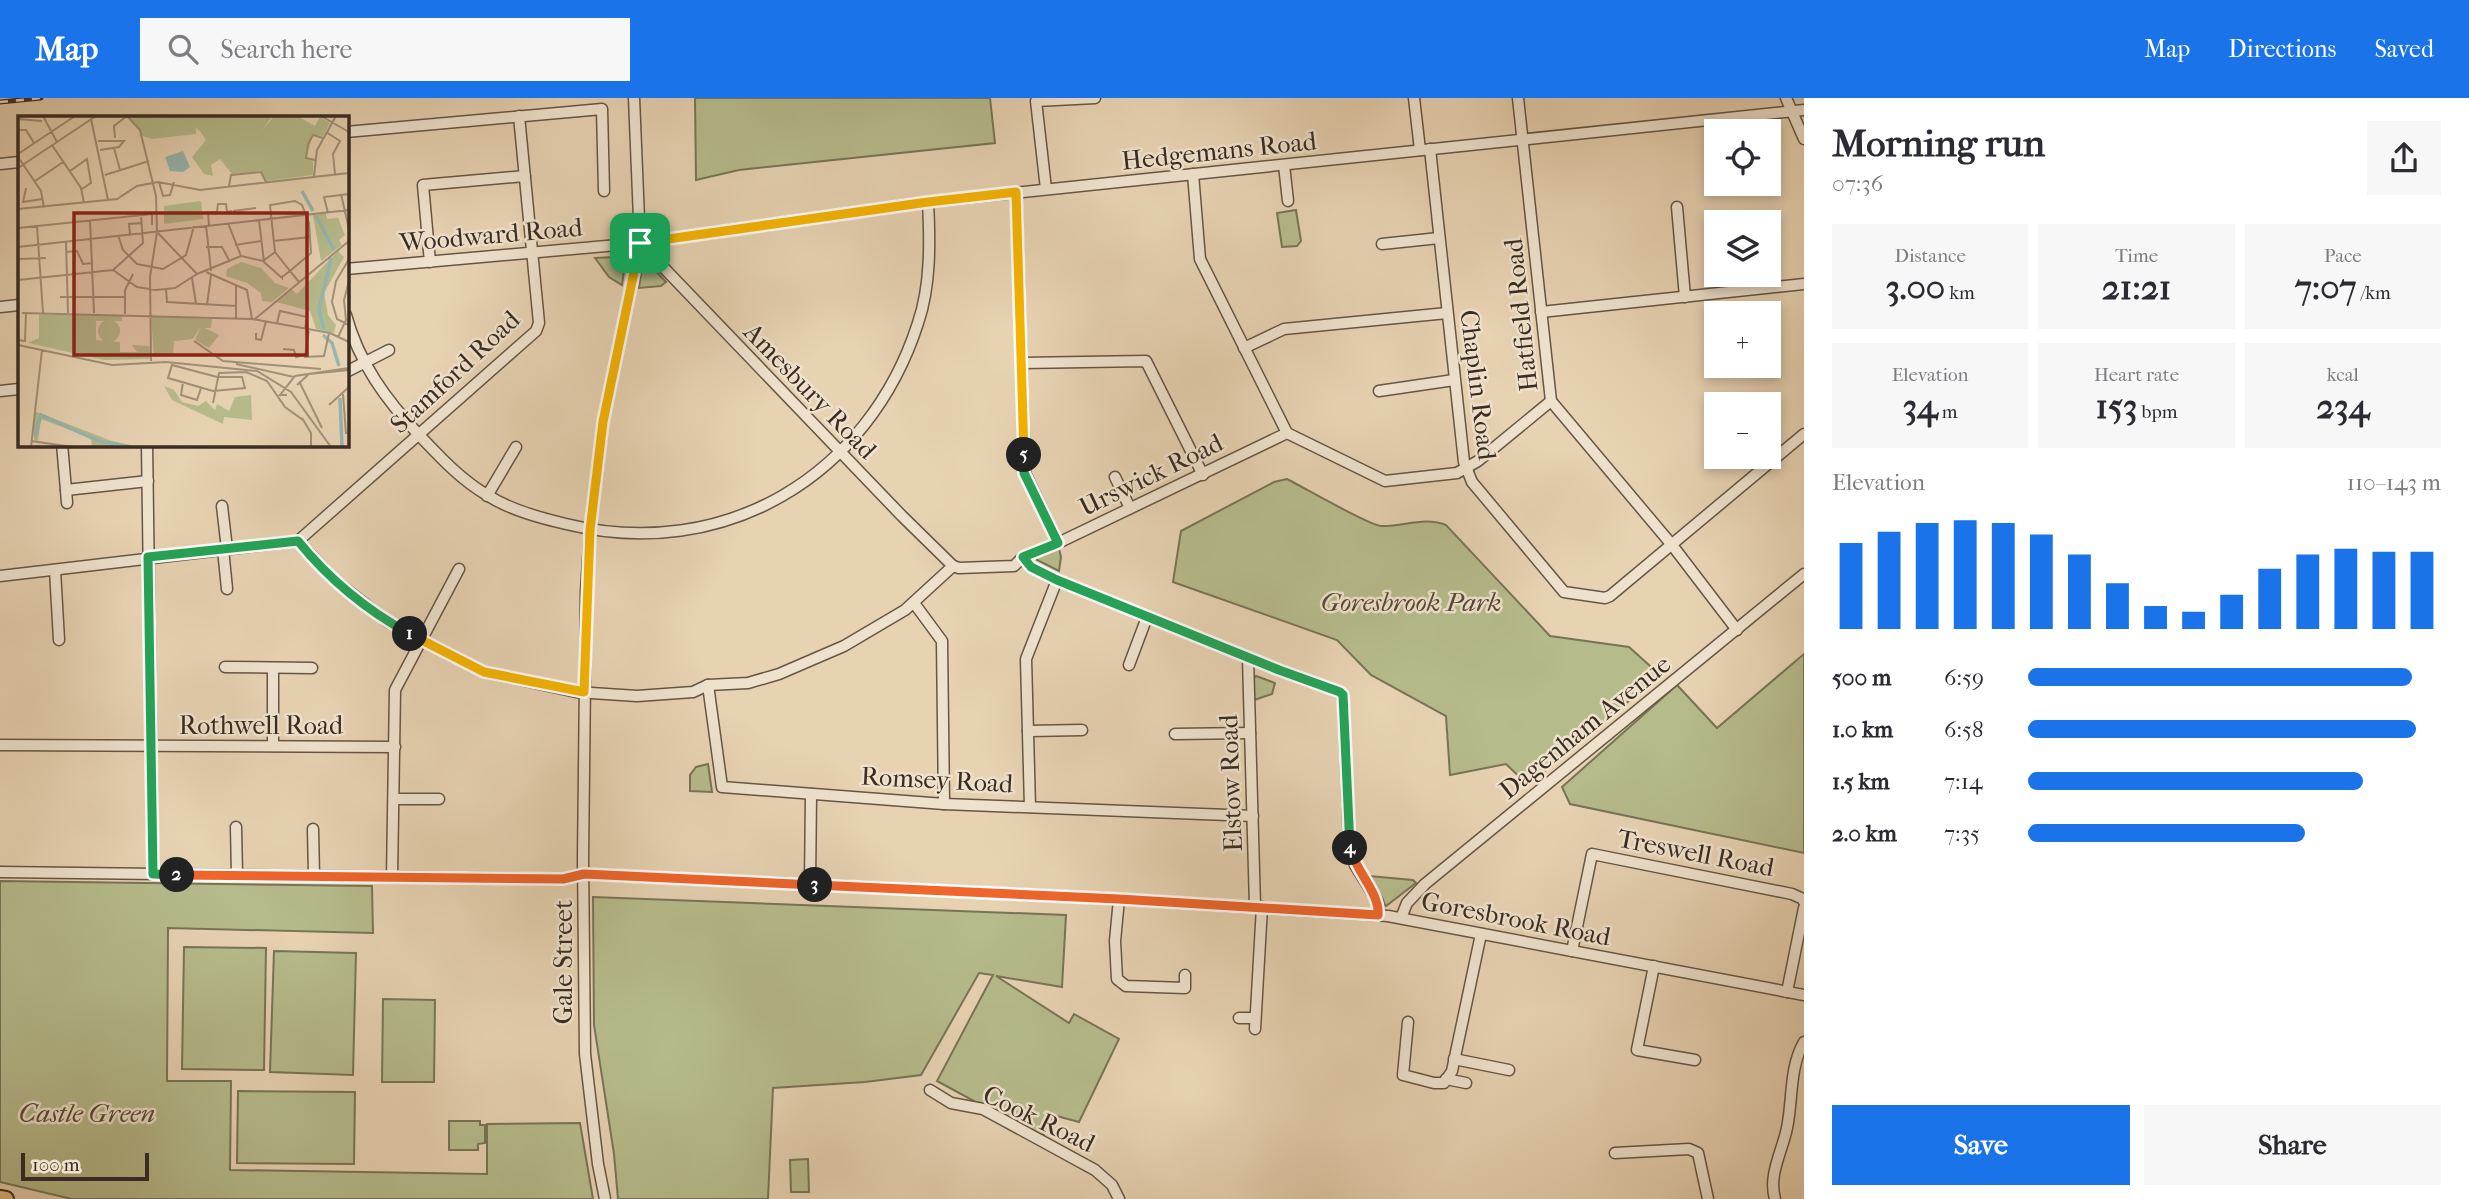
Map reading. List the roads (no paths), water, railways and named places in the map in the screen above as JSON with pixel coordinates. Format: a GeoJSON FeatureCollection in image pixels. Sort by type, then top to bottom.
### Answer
{"type":"FeatureCollection","features":[{"type":"Feature","properties":{"kind":"highway"},"geometry":{"type":"LineString","coordinates":[[0,1198],[6,1199]]}},
{"type":"Feature","properties":{"kind":"street","name":"Gale Street"},"geometry":{"type":"LineString","coordinates":[[605,1199],[585,1054],[584,692],[590,530],[603,422],[640,243],[634,98]]}},
{"type":"Feature","properties":{"kind":"street"},"geometry":{"type":"LineString","coordinates":[[1046,189],[1035,99],[1095,98]]}},
{"type":"Feature","properties":{"kind":"street","name":"Chaplin Road"},"geometry":{"type":"LineString","coordinates":[[1414,98],[1439,238],[1466,469],[1472,482],[1564,592],[1605,598],[1611,596],[1804,434]]}},
{"type":"Feature","properties":{"kind":"street","name":"Hatfield Road"},"geometry":{"type":"LineString","coordinates":[[1518,98],[1551,401],[1672,545],[1737,630]]}},
{"type":"Feature","properties":{"kind":"street"},"geometry":{"type":"LineString","coordinates":[[1786,98],[1804,139]]}},
{"type":"Feature","properties":{"kind":"street"},"geometry":{"type":"LineString","coordinates":[[348,132],[603,109],[604,191]]}},
{"type":"Feature","properties":{"kind":"street","name":"Hedgemans Road"},"geometry":{"type":"LineString","coordinates":[[640,243],[928,202],[1804,110]]}},
{"type":"Feature","properties":{"kind":"street","name":"Stamford Road"},"geometry":{"type":"LineString","coordinates":[[298,541],[536,331],[539,323],[519,116]]}},
{"type":"Feature","properties":{"kind":"street"},"geometry":{"type":"LineString","coordinates":[[0,164],[18,162]]}},
{"type":"Feature","properties":{"kind":"street"},"geometry":{"type":"LineString","coordinates":[[1284,165],[1288,201]]}},
{"type":"Feature","properties":{"kind":"street"},"geometry":{"type":"LineString","coordinates":[[1193,174],[1200,259],[1287,433],[1385,481],[1457,473],[1466,469],[1551,401]]}},
{"type":"Feature","properties":{"kind":"street"},"geometry":{"type":"LineString","coordinates":[[430,262],[423,185],[524,176]]}},
{"type":"Feature","properties":{"kind":"street"},"geometry":{"type":"LineString","coordinates":[[1016,192],[1024,473],[1058,543]]}},
{"type":"Feature","properties":{"kind":"street"},"geometry":{"type":"LineString","coordinates":[[348,320],[364,362],[387,399],[447,464],[487,496],[539,518],[590,530],[646,535],[684,532],[721,523],[776,500],[841,452],[868,422],[896,379],[919,322],[926,289],[930,237],[928,202]]}},
{"type":"Feature","properties":{"kind":"street"},"geometry":{"type":"LineString","coordinates":[[1676,207],[1685,297]]}},
{"type":"Feature","properties":{"kind":"street"},"geometry":{"type":"LineString","coordinates":[[1382,244],[1439,238]]}},
{"type":"Feature","properties":{"kind":"street","name":"Woodward Road"},"geometry":{"type":"LineString","coordinates":[[348,269],[640,243]]}},
{"type":"Feature","properties":{"kind":"street","name":"Amesbury Road"},"geometry":{"type":"LineString","coordinates":[[640,243],[953,566]]}},
{"type":"Feature","properties":{"kind":"street"},"geometry":{"type":"LineString","coordinates":[[1541,312],[1804,284]]}},
{"type":"Feature","properties":{"kind":"street"},"geometry":{"type":"LineString","coordinates":[[0,307],[18,304]]}},
{"type":"Feature","properties":{"kind":"street"},"geometry":{"type":"LineString","coordinates":[[1244,348],[1284,329],[1447,313]]}},
{"type":"Feature","properties":{"kind":"street"},"geometry":{"type":"LineString","coordinates":[[348,371],[389,350]]}},
{"type":"Feature","properties":{"kind":"street"},"geometry":{"type":"LineString","coordinates":[[1022,363],[1146,362],[1202,474]]}},
{"type":"Feature","properties":{"kind":"street"},"geometry":{"type":"LineString","coordinates":[[1379,391],[1454,380]]}},
{"type":"Feature","properties":{"kind":"street"},"geometry":{"type":"LineString","coordinates":[[0,391],[18,389]]}},
{"type":"Feature","properties":{"kind":"street","name":"Urswick Road"},"geometry":{"type":"LineString","coordinates":[[953,566],[1014,565],[1023,557],[1058,543],[1287,433]]}},
{"type":"Feature","properties":{"kind":"street"},"geometry":{"type":"LineString","coordinates":[[62,446],[67,503]]}},
{"type":"Feature","properties":{"kind":"street"},"geometry":{"type":"LineString","coordinates":[[147,446],[153,874]]}},
{"type":"Feature","properties":{"kind":"street"},"geometry":{"type":"LineString","coordinates":[[487,496],[516,447]]}},
{"type":"Feature","properties":{"kind":"street"},"geometry":{"type":"LineString","coordinates":[[1115,477],[1130,509]]}},
{"type":"Feature","properties":{"kind":"street"},"geometry":{"type":"LineString","coordinates":[[66,490],[148,481]]}},
{"type":"Feature","properties":{"kind":"street"},"geometry":{"type":"LineString","coordinates":[[222,506],[227,589]]}},
{"type":"Feature","properties":{"kind":"street"},"geometry":{"type":"LineString","coordinates":[[0,576],[298,541],[350,592],[388,622],[484,672],[584,692],[650,696],[693,692],[708,685],[748,683],[779,674],[844,646],[914,603],[953,566]]}},
{"type":"Feature","properties":{"kind":"street"},"geometry":{"type":"LineString","coordinates":[[1023,557],[1031,567],[1057,580],[1248,658],[1338,690],[1343,695],[1349,841],[1356,865],[1378,902],[1378,915]]}},
{"type":"Feature","properties":{"kind":"street"},"geometry":{"type":"LineString","coordinates":[[392,877],[395,690],[459,569]]}},
{"type":"Feature","properties":{"kind":"street"},"geometry":{"type":"LineString","coordinates":[[55,570],[60,640]]}},
{"type":"Feature","properties":{"kind":"street","name":"Dagenham Avenue"},"geometry":{"type":"LineString","coordinates":[[1401,918],[1407,904],[1425,884],[1804,574]]}},
{"type":"Feature","properties":{"kind":"street"},"geometry":{"type":"LineString","coordinates":[[1030,807],[1026,659],[1057,580]]}},
{"type":"Feature","properties":{"kind":"street"},"geometry":{"type":"LineString","coordinates":[[914,603],[942,641],[944,804]]}},
{"type":"Feature","properties":{"kind":"street"},"geometry":{"type":"LineString","coordinates":[[1129,665],[1147,617]]}},
{"type":"Feature","properties":{"kind":"street","name":"Elstow Road"},"geometry":{"type":"LineString","coordinates":[[1239,1018],[1255,1024],[1259,907],[1248,658]]}},
{"type":"Feature","properties":{"kind":"street"},"geometry":{"type":"LineString","coordinates":[[225,667],[312,668]]}},
{"type":"Feature","properties":{"kind":"street"},"geometry":{"type":"LineString","coordinates":[[273,668],[273,746]]}},
{"type":"Feature","properties":{"kind":"street","name":"Romsey Road"},"geometry":{"type":"LineString","coordinates":[[708,685],[722,788],[944,804],[1253,816]]}},
{"type":"Feature","properties":{"kind":"street"},"geometry":{"type":"LineString","coordinates":[[1028,732],[1082,730]]}},
{"type":"Feature","properties":{"kind":"street"},"geometry":{"type":"LineString","coordinates":[[1175,734],[1250,733]]}},
{"type":"Feature","properties":{"kind":"street","name":"Rothwell Road"},"geometry":{"type":"LineString","coordinates":[[0,745],[395,747]]}},
{"type":"Feature","properties":{"kind":"street"},"geometry":{"type":"LineString","coordinates":[[810,884],[811,794]]}},
{"type":"Feature","properties":{"kind":"street"},"geometry":{"type":"LineString","coordinates":[[395,799],[439,799]]}},
{"type":"Feature","properties":{"kind":"street"},"geometry":{"type":"LineString","coordinates":[[236,827],[237,875]]}},
{"type":"Feature","properties":{"kind":"street"},"geometry":{"type":"LineString","coordinates":[[313,829],[314,876]]}},
{"type":"Feature","properties":{"kind":"street","name":"Treswell Road"},"geometry":{"type":"LineString","coordinates":[[1572,951],[1592,854],[1792,894],[1799,896],[1804,902]]}},
{"type":"Feature","properties":{"kind":"street","name":"Goresbrook Road"},"geometry":{"type":"LineString","coordinates":[[0,872],[563,879],[584,874],[1119,899],[1378,915],[1804,995]]}},
{"type":"Feature","properties":{"kind":"street"},"geometry":{"type":"LineString","coordinates":[[1119,899],[1115,941],[1117,979],[1126,986],[1185,988],[1185,975]]}},
{"type":"Feature","properties":{"kind":"street"},"geometry":{"type":"LineString","coordinates":[[1787,992],[1804,908]]}},
{"type":"Feature","properties":{"kind":"street"},"geometry":{"type":"LineString","coordinates":[[1408,1022],[1403,1075],[1444,1083],[1452,1071],[1482,934]]}},
{"type":"Feature","properties":{"kind":"street"},"geometry":{"type":"LineString","coordinates":[[1637,1049],[1654,967]]}},
{"type":"Feature","properties":{"kind":"street"},"geometry":{"type":"LineString","coordinates":[[1774,1199],[1772,1188],[1787,1128],[1796,1056],[1804,1042]]}},
{"type":"Feature","properties":{"kind":"street"},"geometry":{"type":"LineString","coordinates":[[1626,1049],[1695,1060]]}},
{"type":"Feature","properties":{"kind":"street"},"geometry":{"type":"LineString","coordinates":[[1454,1059],[1509,1070]]}},
{"type":"Feature","properties":{"kind":"street"},"geometry":{"type":"LineString","coordinates":[[1446,1079],[1466,1083]]}},
{"type":"Feature","properties":{"kind":"street","name":"Cook Road"},"geometry":{"type":"LineString","coordinates":[[930,1090],[951,1103],[982,1109],[1095,1170],[1112,1185],[1119,1199]]}},
{"type":"Feature","properties":{"kind":"street"},"geometry":{"type":"LineString","coordinates":[[1615,1153],[1689,1149],[1698,1153],[1708,1199]]}},
{"type":"Feature","properties":{"kind":"railway"},"geometry":{"type":"LineString","coordinates":[[0,102],[41,98]]}},
{"type":"Feature","properties":{"kind":"park label","name":"Goresbrook Park"},"geometry":{"type":"Point","coordinates":[1411,602]}},
{"type":"Feature","properties":{"kind":"park label","name":"Castle Green"},"geometry":{"type":"Point","coordinates":[87,1113]}}]}
